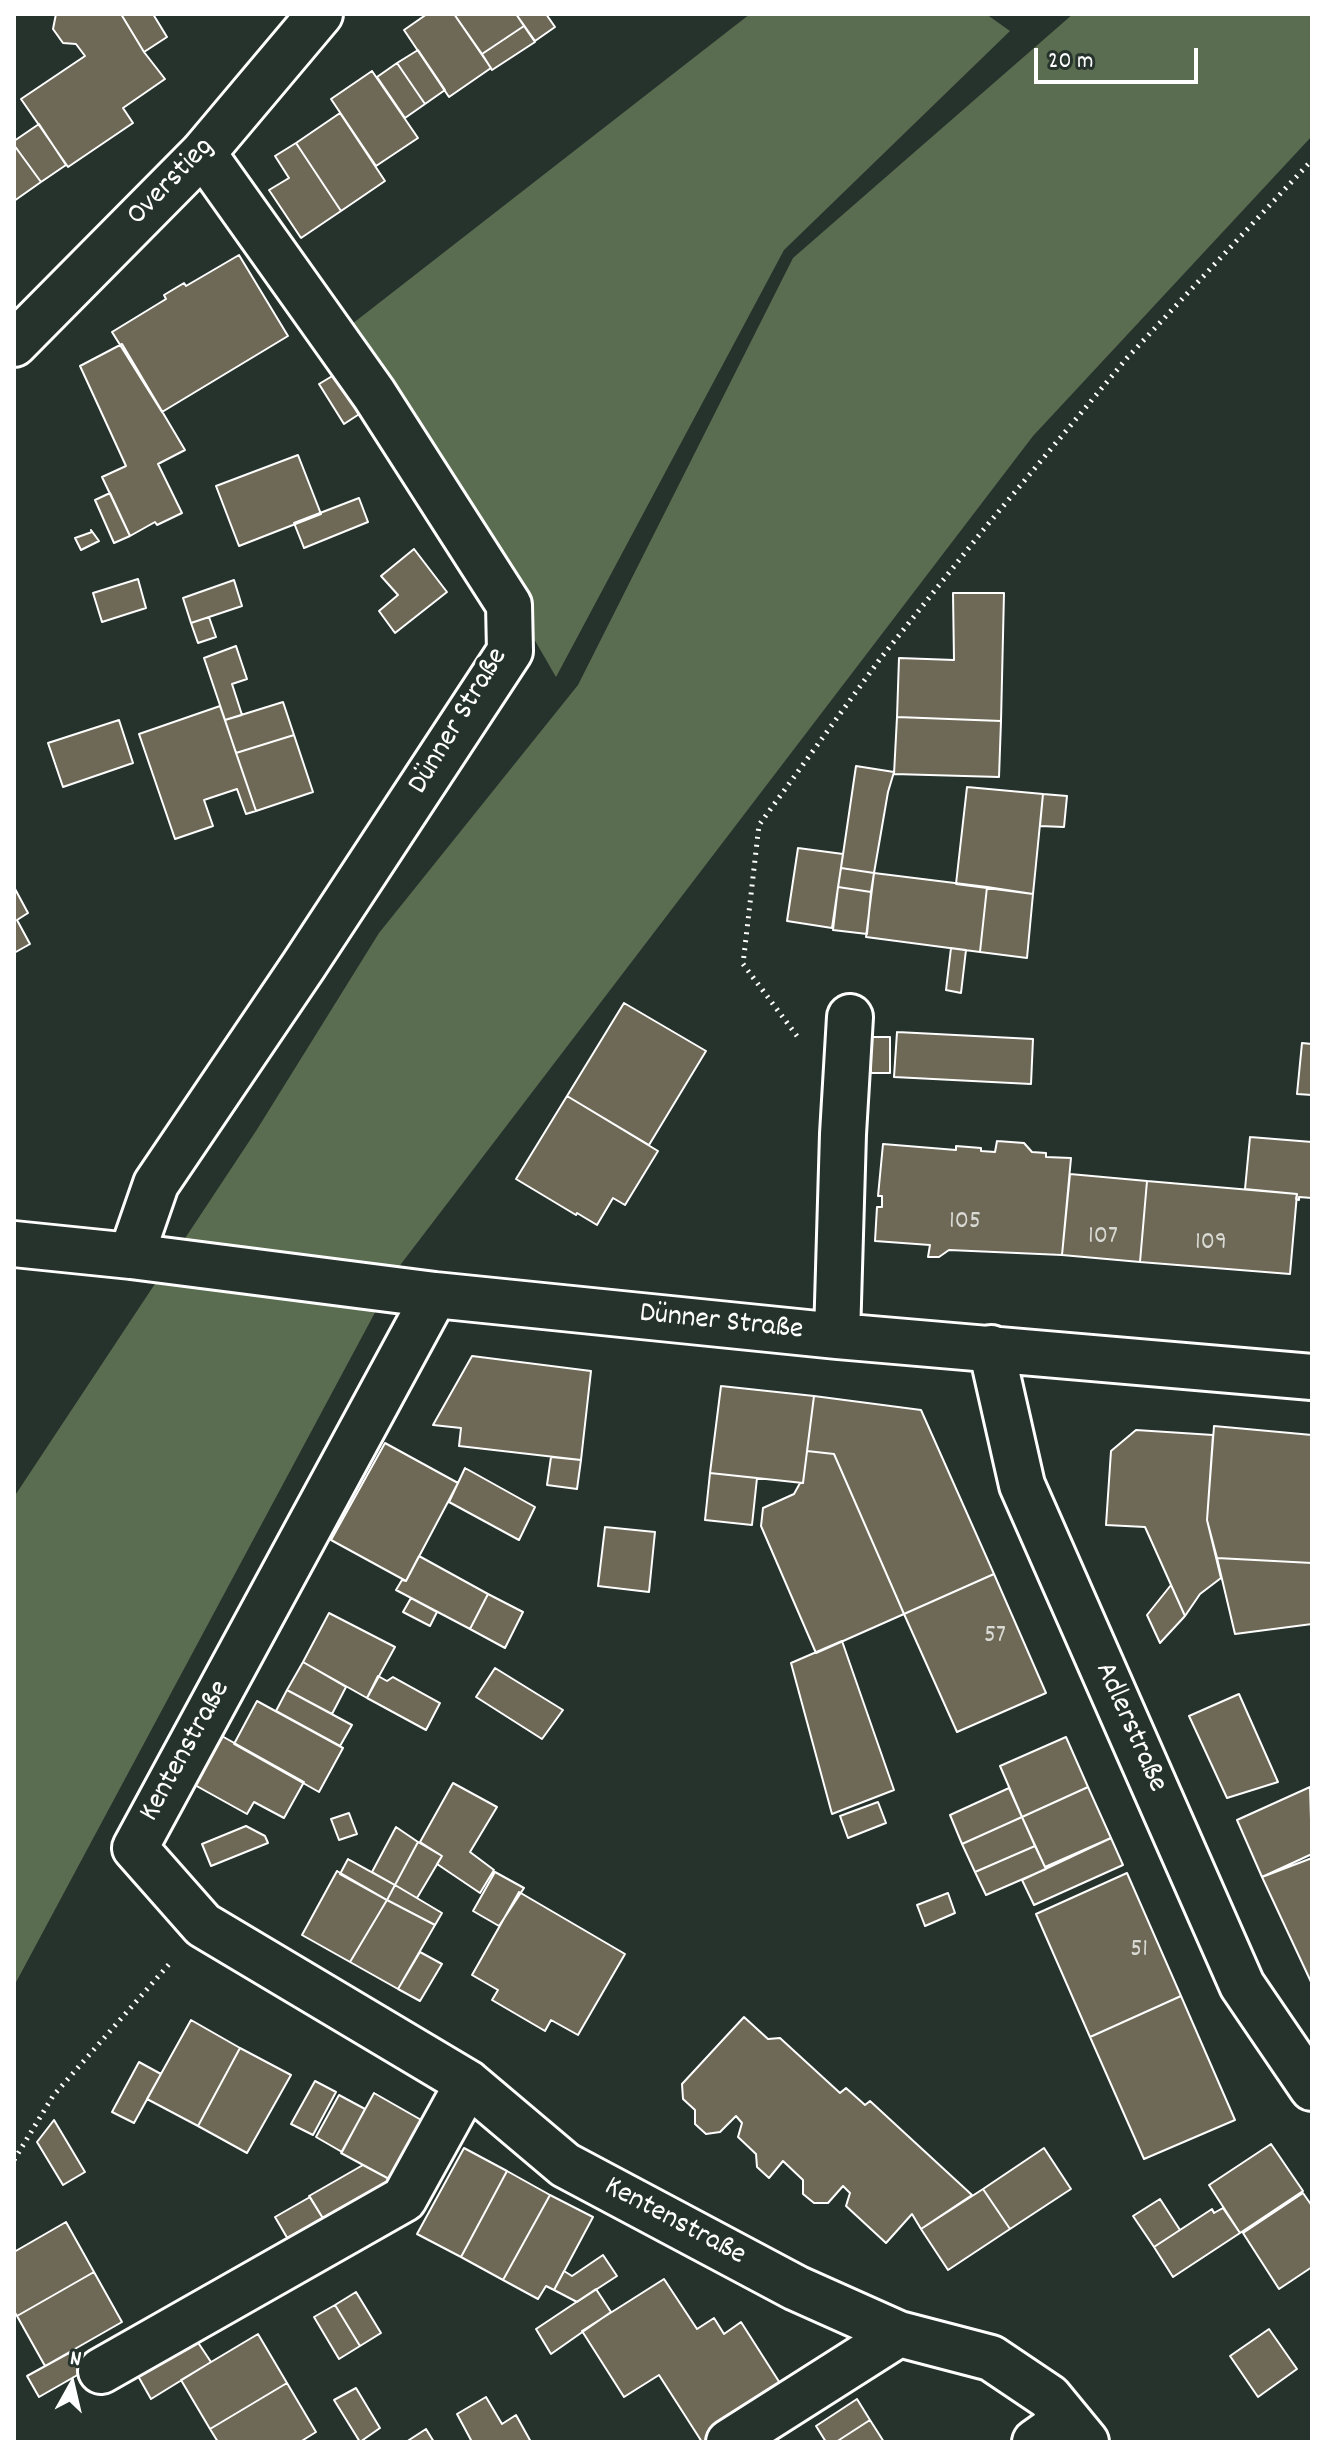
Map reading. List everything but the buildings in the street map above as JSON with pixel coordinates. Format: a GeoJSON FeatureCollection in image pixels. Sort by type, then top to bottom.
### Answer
{"type":"FeatureCollection","features":[{"type":"Feature","properties":{"kind":"street","name":"Overstieg"},"geometry":{"type":"LineString","coordinates":[[14,344],[203,153],[320,14]]}},
{"type":"Feature","properties":{"kind":"street","name":"Dünner Straße"},"geometry":{"type":"LineString","coordinates":[[131,1256],[156,1184],[510,651],[509,605],[374,394],[203,153]]}},
{"type":"Feature","properties":{"kind":"street"},"geometry":{"type":"LineString","coordinates":[[837,1336],[850,1017]]}},
{"type":"Feature","properties":{"kind":"street","name":"Dünner Straße"},"geometry":{"type":"LineString","coordinates":[[14,1244],[435,1295],[837,1336],[1312,1377]]}},
{"type":"Feature","properties":{"kind":"street","name":"Kentenstraße"},"geometry":{"type":"LineString","coordinates":[[435,1295],[135,1848],[203,1925],[468,2083],[565,2165],[796,2288],[899,2334],[991,2358],[1049,2397],[1062,2435]]}},
{"type":"Feature","properties":{"kind":"street","name":"Adlerstraße"},"geometry":{"type":"LineString","coordinates":[[991,1348],[1022,1485],[1242,1985],[1312,2088]]}},
{"type":"Feature","properties":{"kind":"street"},"geometry":{"type":"LineString","coordinates":[[101,2371],[404,2199],[468,2083]]}},
{"type":"Feature","properties":{"kind":"street"},"geometry":{"type":"LineString","coordinates":[[729,2442],[899,2334]]}},
{"type":"Feature","properties":{"kind":"path"},"geometry":{"type":"LineString","coordinates":[[799,1040],[793,1027],[743,964],[759,825],[880,659],[1004,505],[1127,358],[1312,160]]}},
{"type":"Feature","properties":{"kind":"path"},"geometry":{"type":"LineString","coordinates":[[14,2160],[53,2096],[203,1925]]}},
{"type":"Feature","properties":{"kind":"green space"},"geometry":{"type":"Polygon","coordinates":[[[750,14],[986,14],[1010,31],[784,250],[556,677],[352,324],[750,14]]]}},
{"type":"Feature","properties":{"kind":"green space"},"geometry":{"type":"Polygon","coordinates":[[[1073,14],[1312,14],[1312,136],[1033,436],[401,1264],[14,1986],[14,1497],[256,1131],[379,933],[578,685],[793,258],[1073,14]]]}}]}
